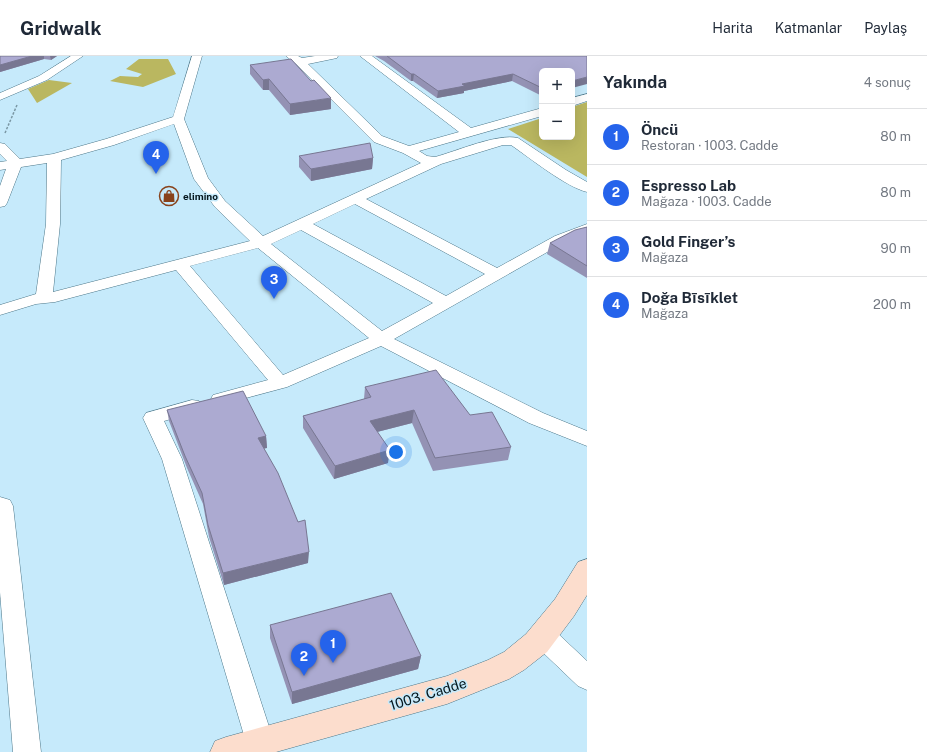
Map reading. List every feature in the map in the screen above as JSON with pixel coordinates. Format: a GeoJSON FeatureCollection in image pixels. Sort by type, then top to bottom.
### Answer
{"type":"FeatureCollection","features":[{"type":"Feature","properties":{"kind":"main road","name":"1003. Cadde"},"geometry":{"type":"LineString","coordinates":[[226,752],[433,694],[487,675],[515,660],[543,636],[564,610],[587,570]]}},
{"type":"Feature","properties":{"kind":"street"},"geometry":{"type":"LineString","coordinates":[[0,97],[43,78],[78,56]]}},
{"type":"Feature","properties":{"kind":"street"},"geometry":{"type":"LineString","coordinates":[[197,56],[178,119],[201,179],[220,204],[261,243],[381,339],[536,418],[587,439]]}},
{"type":"Feature","properties":{"kind":"street"},"geometry":{"type":"LineString","coordinates":[[296,59],[333,56]]}},
{"type":"Feature","properties":{"kind":"street"},"geometry":{"type":"LineString","coordinates":[[365,56],[469,133]]}},
{"type":"Feature","properties":{"kind":"street"},"geometry":{"type":"LineString","coordinates":[[296,59],[378,139],[408,150],[424,160],[436,161]]}},
{"type":"Feature","properties":{"kind":"street"},"geometry":{"type":"LineString","coordinates":[[575,101],[587,97]]}},
{"type":"Feature","properties":{"kind":"street"},"geometry":{"type":"LineString","coordinates":[[408,150],[539,113]]}},
{"type":"Feature","properties":{"kind":"street"},"geometry":{"type":"LineString","coordinates":[[0,166],[54,158],[110,142],[178,119]]}},
{"type":"Feature","properties":{"kind":"street"},"geometry":{"type":"LineString","coordinates":[[0,310],[38,300],[44,296],[55,297],[261,243],[436,161],[502,141],[514,141],[561,173],[587,188]]}},
{"type":"Feature","properties":{"kind":"street"},"geometry":{"type":"LineString","coordinates":[[1,143],[16,163]]}},
{"type":"Feature","properties":{"kind":"street"},"geometry":{"type":"LineString","coordinates":[[44,296],[53,224],[54,158]]}},
{"type":"Feature","properties":{"kind":"street"},"geometry":{"type":"LineString","coordinates":[[0,203],[6,192],[11,172],[16,163]]}},
{"type":"Feature","properties":{"kind":"street"},"geometry":{"type":"LineString","coordinates":[[355,199],[497,274]]}},
{"type":"Feature","properties":{"kind":"street"},"geometry":{"type":"LineString","coordinates":[[301,224],[446,303]]}},
{"type":"Feature","properties":{"kind":"street"},"geometry":{"type":"LineString","coordinates":[[260,742],[172,459],[153,418],[179,409],[280,383],[381,339],[560,239],[587,228]]}},
{"type":"Feature","properties":{"kind":"street"},"geometry":{"type":"LineString","coordinates":[[179,264],[280,383]]}},
{"type":"Feature","properties":{"kind":"street"},"geometry":{"type":"LineString","coordinates":[[0,505],[2,506],[5,574],[27,752]]}},
{"type":"Feature","properties":{"kind":"street"},"geometry":{"type":"LineString","coordinates":[[543,636],[587,678]]}},
{"type":"Feature","properties":{"kind":"path"},"geometry":{"type":"LineString","coordinates":[[1,143],[26,86]]}},
{"type":"Feature","properties":{"kind":"shaded area"},"geometry":{"type":"Polygon","coordinates":[[[139,59],[168,59],[176,74],[143,87],[110,81],[120,76],[138,77],[142,74],[126,69],[139,59]]]}},
{"type":"Feature","properties":{"kind":"shaded area"},"geometry":{"type":"Polygon","coordinates":[[[49,80],[72,83],[37,103],[28,89],[49,80]]]}},
{"type":"Feature","properties":{"kind":"shaded area"},"geometry":{"type":"Polygon","coordinates":[[[587,102],[587,177],[508,129],[539,119],[539,140],[575,140],[575,106],[587,102]]]}},
{"type":"Feature","properties":{"kind":"building"},"geometry":{"type":"Polygon","coordinates":[[[0,56],[32,56],[0,65],[0,56]]]}},
{"type":"Feature","properties":{"kind":"building"},"geometry":{"type":"Polygon","coordinates":[[[387,56],[587,56],[587,77],[575,80],[575,68],[539,68],[539,87],[513,74],[462,84],[465,86],[438,91],[414,74],[411,74],[387,56]]]}},
{"type":"Feature","properties":{"kind":"building"},"geometry":{"type":"Polygon","coordinates":[[[291,59],[311,81],[314,80],[331,98],[290,104],[269,79],[263,80],[250,65],[291,59]]]}},
{"type":"Feature","properties":{"kind":"building"},"geometry":{"type":"Polygon","coordinates":[[[370,143],[373,158],[311,169],[299,156],[370,143]]]}},
{"type":"Feature","properties":{"kind":"building"},"geometry":{"type":"Polygon","coordinates":[[[587,227],[587,266],[550,243],[575,230],[587,227]]]}},
{"type":"Feature","properties":{"kind":"building"},"geometry":{"type":"Polygon","coordinates":[[[436,370],[470,415],[492,412],[511,447],[435,458],[414,410],[370,421],[390,450],[335,466],[303,416],[371,397],[365,387],[436,370]]]}},
{"type":"Feature","properties":{"kind":"building"},"geometry":{"type":"Polygon","coordinates":[[[243,391],[266,436],[258,438],[278,473],[298,522],[305,520],[309,552],[223,573],[208,525],[202,493],[185,456],[167,410],[243,391]]]}},
{"type":"Feature","properties":{"kind":"building"},"geometry":{"type":"Polygon","coordinates":[[[391,593],[421,656],[292,692],[270,625],[391,593]]]}},
{"type":"Feature","properties":{"kind":"place","name":"Doğa Bīsīklet"},"geometry":{"type":"Point","coordinates":[156,174]}},
{"type":"Feature","properties":{"kind":"place","name":"elimino"},"geometry":{"type":"Point","coordinates":[169,196]}},
{"type":"Feature","properties":{"kind":"place","name":"Gold Finger’s"},"geometry":{"type":"Point","coordinates":[274,299]}},
{"type":"Feature","properties":{"kind":"place","name":"Öncü"},"geometry":{"type":"Point","coordinates":[333,663]}},
{"type":"Feature","properties":{"kind":"place","name":"Espresso Lab"},"geometry":{"type":"Point","coordinates":[304,676]}}]}
